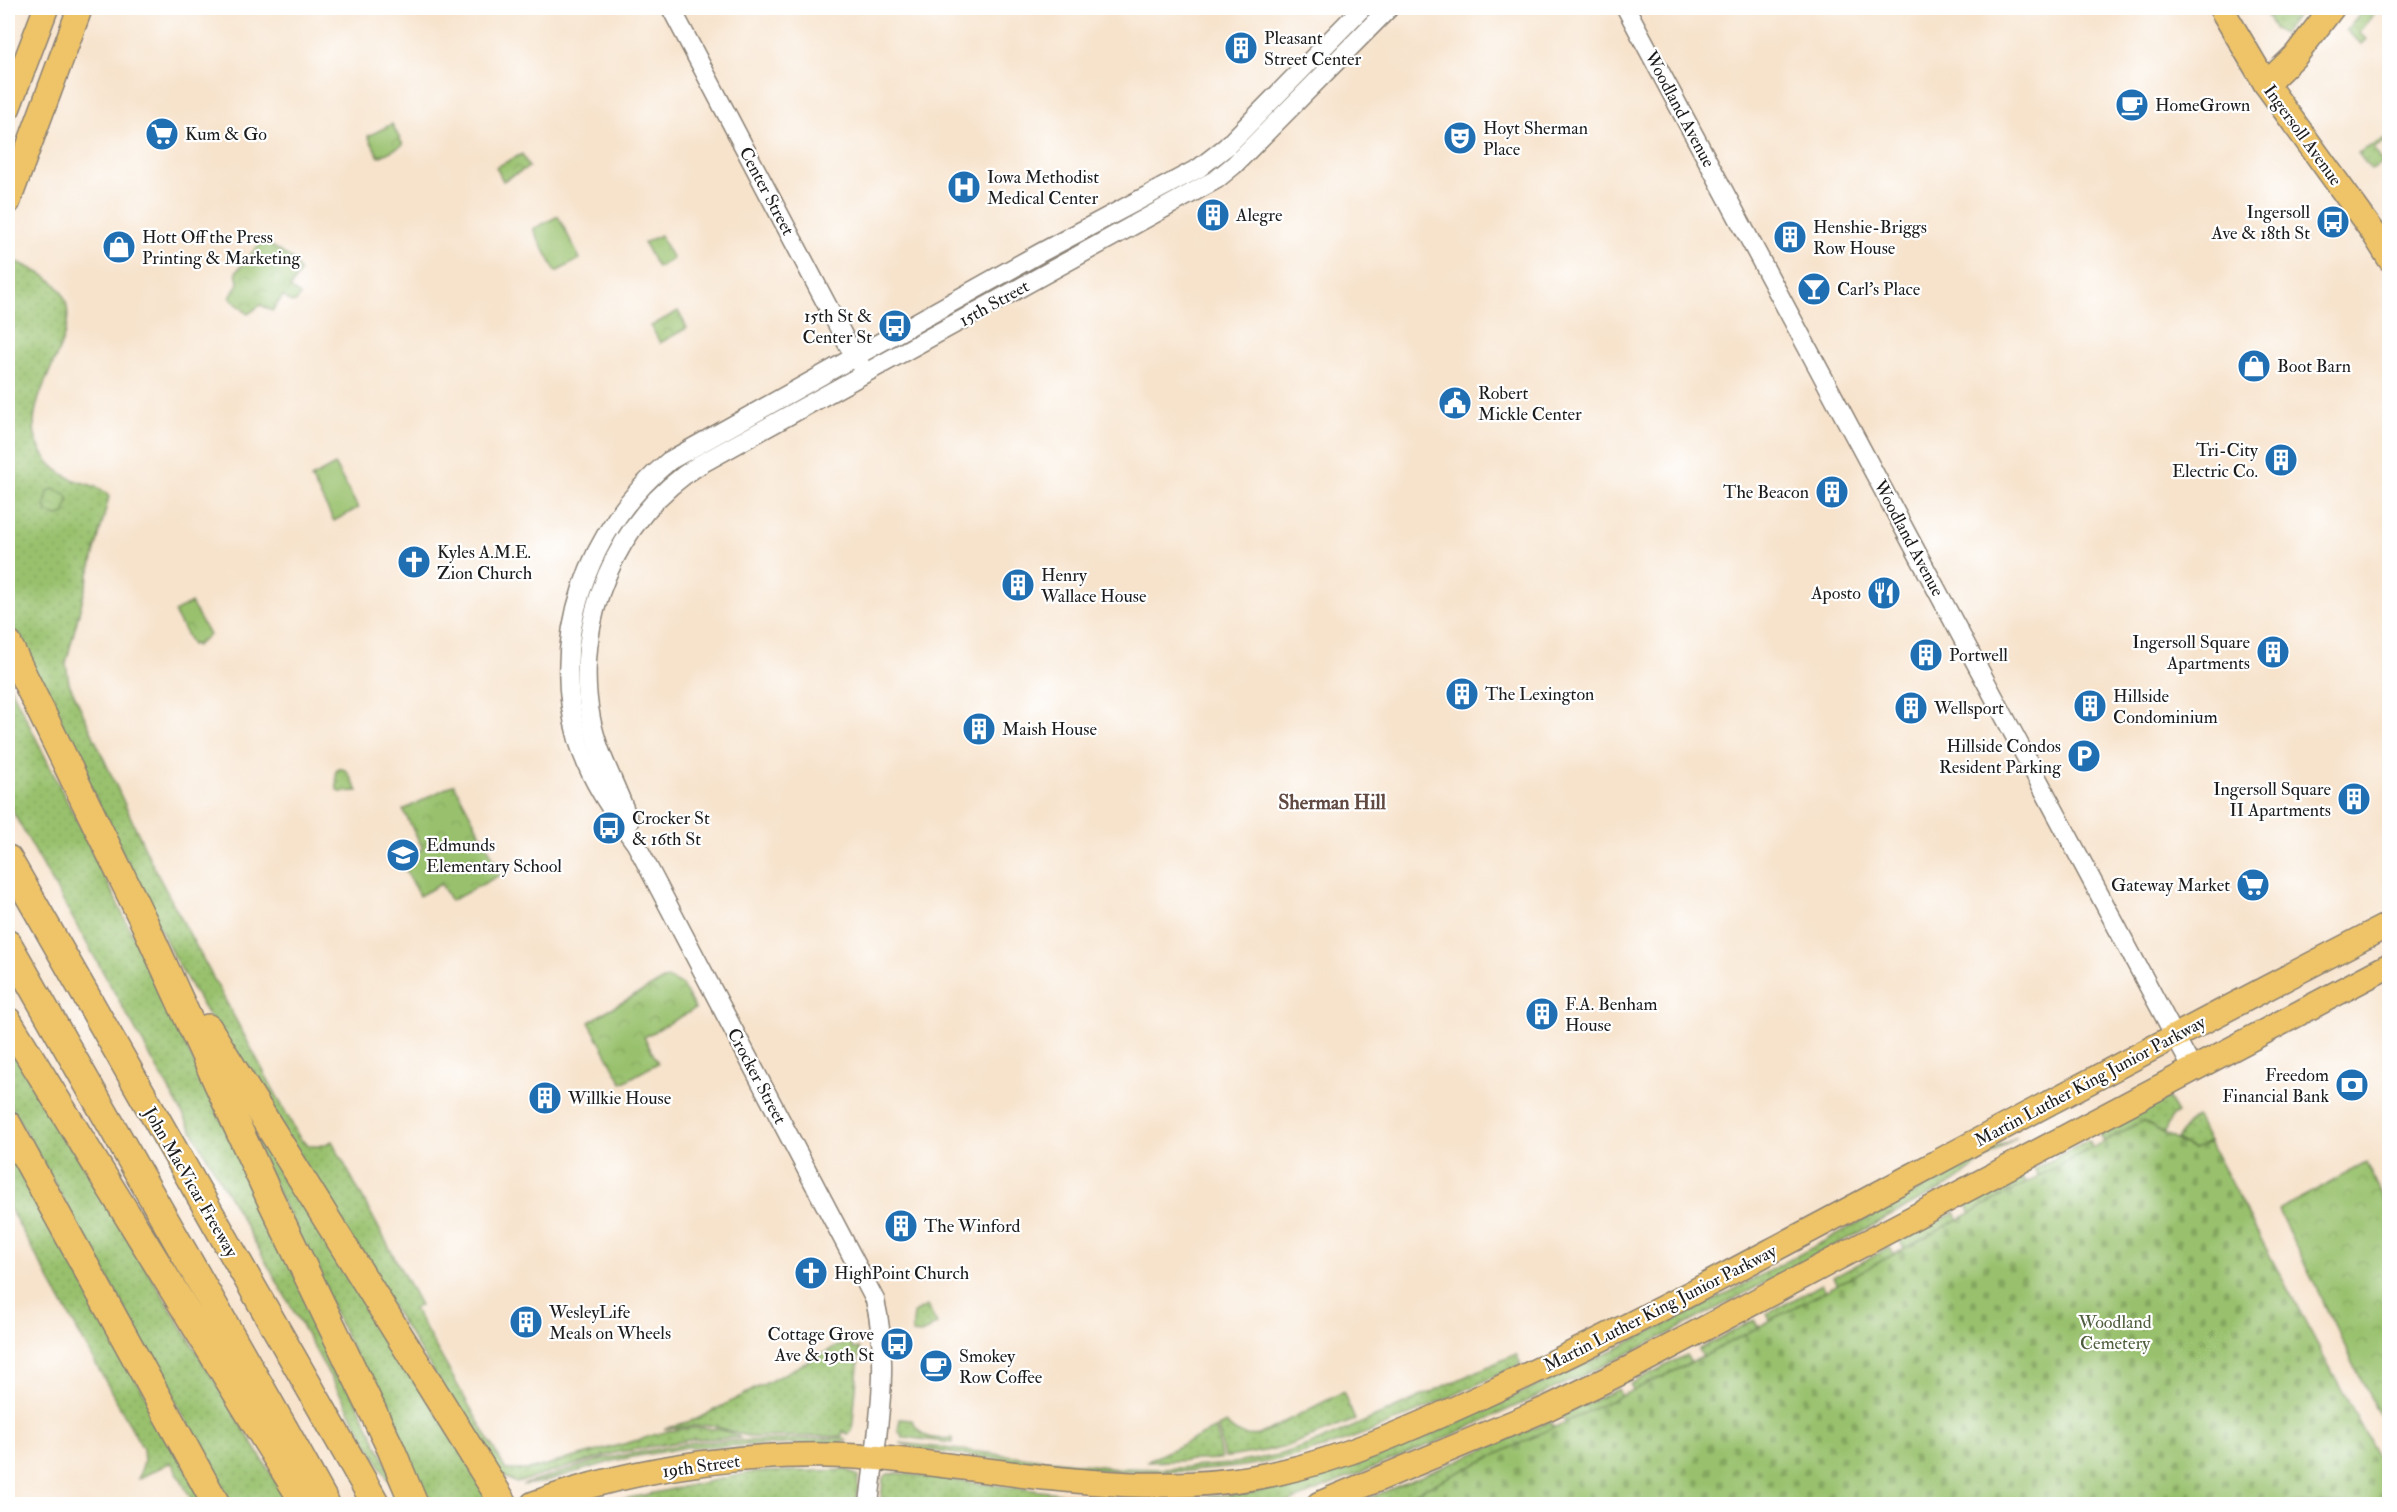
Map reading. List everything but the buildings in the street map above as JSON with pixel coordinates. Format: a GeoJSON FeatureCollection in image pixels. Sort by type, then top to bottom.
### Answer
{"type":"FeatureCollection","features":[{"type":"Feature","properties":{"kind":"highway"},"geometry":{"type":"LineString","coordinates":[[8,644],[144,922],[270,1198],[391,1449],[414,1504]]}},
{"type":"Feature","properties":{"kind":"highway","name":"John MacVicar Freeway"},"geometry":{"type":"LineString","coordinates":[[8,859],[376,1504]]}},
{"type":"Feature","properties":{"kind":"highway"},"geometry":{"type":"LineString","coordinates":[[144,922],[308,1191],[504,1504]]}},
{"type":"Feature","properties":{"kind":"highway"},"geometry":{"type":"LineString","coordinates":[[8,944],[326,1504]]}},
{"type":"Feature","properties":{"kind":"highway"},"geometry":{"type":"LineString","coordinates":[[8,1021],[305,1504]]}},
{"type":"Feature","properties":{"kind":"highway"},"geometry":{"type":"LineString","coordinates":[[8,1125],[216,1504]]}},
{"type":"Feature","properties":{"kind":"main road"},"geometry":{"type":"LineString","coordinates":[[8,108],[46,8]]}},
{"type":"Feature","properties":{"kind":"main road"},"geometry":{"type":"LineString","coordinates":[[8,202],[80,8]]}},
{"type":"Feature","properties":{"kind":"main road","name":"Ingersoll Avenue"},"geometry":{"type":"LineString","coordinates":[[2221,8],[2266,84],[2387,250]]}},
{"type":"Feature","properties":{"kind":"main road"},"geometry":{"type":"LineString","coordinates":[[2266,84],[2296,55],[2331,8]]}},
{"type":"Feature","properties":{"kind":"main road","name":"Martin Luther King Junior Parkway"},"geometry":{"type":"LineString","coordinates":[[874,1457],[1092,1483],[1153,1486],[1219,1483],[1248,1479],[1292,1470],[1349,1453],[1519,1379],[1654,1313],[2175,1035],[2390,924]]}},
{"type":"Feature","properties":{"kind":"main road","name":"Martin Luther King Junior Parkway"},"geometry":{"type":"LineString","coordinates":[[1319,1504],[1538,1413],[1628,1369],[2390,965]]}},
{"type":"Feature","properties":{"kind":"main road","name":"19th Street"},"geometry":{"type":"LineString","coordinates":[[533,1504],[622,1478],[672,1468],[785,1457],[874,1457]]}},
{"type":"Feature","properties":{"kind":"street","name":"Center Street"},"geometry":{"type":"LineString","coordinates":[[671,8],[866,374]]}},
{"type":"Feature","properties":{"kind":"street","name":"15th Street"},"geometry":{"type":"LineString","coordinates":[[582,585],[616,516],[632,496],[663,466],[1040,253],[1199,168],[1226,147],[1362,8]]}},
{"type":"Feature","properties":{"kind":"street","name":"15th Street"},"geometry":{"type":"LineString","coordinates":[[602,588],[633,527],[646,509],[682,476],[1216,179],[1240,158],[1389,8]]}},
{"type":"Feature","properties":{"kind":"street","name":"Woodland Avenue"},"geometry":{"type":"LineString","coordinates":[[1626,8],[2192,1068]]}},
{"type":"Feature","properties":{"kind":"street","name":"Crocker Street"},"geometry":{"type":"LineString","coordinates":[[582,585],[573,622],[569,661],[570,702],[579,742],[598,788],[636,844],[871,1290],[877,1310],[881,1365],[869,1504]]}},
{"type":"Feature","properties":{"kind":"street","name":"Crocker Street"},"geometry":{"type":"LineString","coordinates":[[602,588],[590,636],[586,668],[587,695],[597,744],[636,844]]}},
{"type":"Feature","properties":{"kind":"green space"},"geometry":{"type":"Polygon","coordinates":[[[2283,8],[2303,8],[2282,34],[2274,28],[2267,16],[2283,8]]]}},
{"type":"Feature","properties":{"kind":"green space"},"geometry":{"type":"Polygon","coordinates":[[[2365,8],[2379,8],[2359,33],[2367,39],[2362,44],[2346,31],[2365,8]]]}},
{"type":"Feature","properties":{"kind":"green space"},"geometry":{"type":"Polygon","coordinates":[[[392,124],[403,145],[379,157],[368,136],[392,124]]]}},
{"type":"Feature","properties":{"kind":"green space"},"geometry":{"type":"Polygon","coordinates":[[[2389,136],[2389,139],[2374,148],[2383,164],[2371,170],[2358,153],[2389,136]]]}},
{"type":"Feature","properties":{"kind":"green space"},"geometry":{"type":"Polygon","coordinates":[[[522,154],[529,167],[503,181],[496,167],[522,154]]]}},
{"type":"Feature","properties":{"kind":"green space"},"geometry":{"type":"Polygon","coordinates":[[[558,216],[580,259],[556,272],[533,229],[558,216]]]}},
{"type":"Feature","properties":{"kind":"green space"},"geometry":{"type":"Polygon","coordinates":[[[660,235],[673,259],[657,268],[644,243],[660,235]]]}},
{"type":"Feature","properties":{"kind":"green space"},"geometry":{"type":"Polygon","coordinates":[[[263,240],[293,260],[300,272],[290,288],[300,295],[297,301],[292,303],[283,296],[272,311],[261,305],[248,314],[230,298],[238,283],[236,272],[263,240]]]}},
{"type":"Feature","properties":{"kind":"green space"},"geometry":{"type":"Polygon","coordinates":[[[8,257],[47,277],[65,298],[68,318],[63,338],[38,402],[34,424],[38,444],[49,462],[64,475],[99,488],[109,497],[66,663],[69,683],[154,868],[299,1137],[306,1144],[314,1146],[332,1141],[420,1305],[414,1309],[506,1470],[528,1470],[652,1435],[691,1428],[718,1430],[740,1438],[695,1439],[615,1453],[516,1483],[499,1474],[237,1065],[174,957],[8,619],[8,257]]]}},
{"type":"Feature","properties":{"kind":"green space"},"geometry":{"type":"Polygon","coordinates":[[[678,311],[687,328],[660,343],[651,326],[678,311]]]}},
{"type":"Feature","properties":{"kind":"green space"},"geometry":{"type":"Polygon","coordinates":[[[335,465],[358,508],[334,521],[311,478],[335,465]]]}},
{"type":"Feature","properties":{"kind":"green space"},"geometry":{"type":"Polygon","coordinates":[[[52,489],[66,494],[68,499],[65,514],[58,516],[48,513],[45,507],[48,492],[52,489]]]}},
{"type":"Feature","properties":{"kind":"green space"},"geometry":{"type":"Polygon","coordinates":[[[191,603],[209,635],[196,646],[192,645],[174,612],[191,603]]]}},
{"type":"Feature","properties":{"kind":"green space"},"geometry":{"type":"Polygon","coordinates":[[[8,682],[111,890],[398,1488],[394,1490],[8,803],[8,682]]]}},
{"type":"Feature","properties":{"kind":"green space"},"geometry":{"type":"Polygon","coordinates":[[[340,768],[347,771],[358,791],[340,792],[337,790],[336,771],[340,768]]]}},
{"type":"Feature","properties":{"kind":"green space"},"geometry":{"type":"Polygon","coordinates":[[[454,784],[502,874],[451,901],[441,884],[419,896],[401,861],[423,849],[403,810],[454,784]]]}},
{"type":"Feature","properties":{"kind":"green space"},"geometry":{"type":"Polygon","coordinates":[[[667,978],[682,985],[695,1009],[644,1037],[658,1063],[622,1083],[589,1022],[667,978]]]}},
{"type":"Feature","properties":{"kind":"green space"},"geometry":{"type":"Polygon","coordinates":[[[8,1041],[289,1504],[232,1504],[8,1101],[8,1041]]]}},
{"type":"Feature","properties":{"kind":"green space"},"geometry":{"type":"Polygon","coordinates":[[[228,1086],[489,1495],[483,1503],[425,1504],[228,1086]]]}},
{"type":"Feature","properties":{"kind":"green space"},"geometry":{"type":"Polygon","coordinates":[[[2168,1098],[2177,1113],[2172,1116],[2164,1133],[2142,1121],[2104,1142],[2100,1134],[2168,1098]]]}},
{"type":"Feature","properties":{"kind":"green space"},"geometry":{"type":"Polygon","coordinates":[[[2196,1117],[2209,1142],[2193,1150],[2177,1140],[2186,1125],[2196,1117]]]}},
{"type":"Feature","properties":{"kind":"green space","name":"Woodland Cemetery"},"geometry":{"type":"Polygon","coordinates":[[[2142,1121],[2193,1150],[2209,1142],[2389,1478],[2389,1504],[1391,1504],[1691,1363],[2142,1121]]]}},
{"type":"Feature","properties":{"kind":"green space"},"geometry":{"type":"Polygon","coordinates":[[[2017,1137],[1954,1182],[1668,1334],[1441,1440],[1284,1504],[881,1504],[883,1478],[888,1474],[896,1473],[1089,1497],[1148,1501],[1246,1494],[1313,1479],[1359,1464],[1418,1440],[1581,1366],[1713,1301],[2017,1137]]]}},
{"type":"Feature","properties":{"kind":"green space"},"geometry":{"type":"Polygon","coordinates":[[[2088,1140],[2092,1149],[2038,1178],[2034,1169],[2088,1140]]]}},
{"type":"Feature","properties":{"kind":"green space"},"geometry":{"type":"Polygon","coordinates":[[[8,1149],[206,1504],[194,1504],[171,1462],[138,1479],[144,1462],[143,1449],[8,1205],[8,1149]]]}},
{"type":"Feature","properties":{"kind":"green space"},"geometry":{"type":"Polygon","coordinates":[[[2366,1163],[2389,1209],[2389,1436],[2278,1210],[2366,1163]]]}},
{"type":"Feature","properties":{"kind":"green space"},"geometry":{"type":"Polygon","coordinates":[[[2021,1176],[2026,1184],[1971,1213],[1967,1205],[2021,1176]]]}},
{"type":"Feature","properties":{"kind":"green space"},"geometry":{"type":"Polygon","coordinates":[[[1955,1212],[1959,1220],[1904,1249],[1900,1241],[1955,1212]]]}},
{"type":"Feature","properties":{"kind":"green space"},"geometry":{"type":"Polygon","coordinates":[[[1890,1247],[1894,1255],[1838,1285],[1834,1277],[1890,1247]]]}},
{"type":"Feature","properties":{"kind":"green space"},"geometry":{"type":"Polygon","coordinates":[[[1822,1284],[1826,1292],[1771,1321],[1767,1314],[1822,1284]]]}},
{"type":"Feature","properties":{"kind":"green space"},"geometry":{"type":"Polygon","coordinates":[[[927,1306],[937,1324],[921,1334],[912,1333],[914,1313],[927,1306]]]}},
{"type":"Feature","properties":{"kind":"green space"},"geometry":{"type":"Polygon","coordinates":[[[1754,1320],[1759,1328],[1703,1357],[1699,1349],[1754,1320]]]}},
{"type":"Feature","properties":{"kind":"green space"},"geometry":{"type":"Polygon","coordinates":[[[849,1340],[853,1349],[859,1348],[859,1355],[852,1431],[848,1434],[843,1431],[842,1436],[750,1437],[710,1425],[664,1429],[697,1419],[849,1340]]]}},
{"type":"Feature","properties":{"kind":"green space"},"geometry":{"type":"Polygon","coordinates":[[[1516,1354],[1521,1364],[1427,1408],[1329,1446],[1262,1463],[1176,1472],[1090,1469],[917,1449],[900,1443],[1117,1468],[1164,1469],[1229,1464],[1279,1455],[1328,1438],[1516,1354]]]}},
{"type":"Feature","properties":{"kind":"green space"},"geometry":{"type":"Polygon","coordinates":[[[1686,1355],[1691,1363],[1634,1391],[1630,1384],[1686,1355]]]}},
{"type":"Feature","properties":{"kind":"green space"},"geometry":{"type":"Polygon","coordinates":[[[1618,1389],[1622,1398],[1566,1423],[1562,1415],[1618,1389]]]}},
{"type":"Feature","properties":{"kind":"green space"},"geometry":{"type":"Polygon","coordinates":[[[1343,1392],[1355,1420],[1282,1448],[1224,1458],[1218,1427],[1226,1423],[1241,1434],[1259,1435],[1343,1392]]]}},
{"type":"Feature","properties":{"kind":"green space"},"geometry":{"type":"Polygon","coordinates":[[[900,1419],[912,1420],[919,1431],[928,1436],[939,1439],[952,1438],[952,1443],[903,1437],[898,1430],[900,1419]]]}},
{"type":"Feature","properties":{"kind":"green space"},"geometry":{"type":"Polygon","coordinates":[[[1550,1421],[1554,1429],[1391,1504],[1356,1504],[1550,1421]]]}},
{"type":"Feature","properties":{"kind":"green space"},"geometry":{"type":"Polygon","coordinates":[[[1216,1428],[1221,1459],[1146,1462],[1216,1428]]]}},
{"type":"Feature","properties":{"kind":"green space"},"geometry":{"type":"Polygon","coordinates":[[[844,1438],[847,1441],[836,1443],[688,1447],[617,1460],[539,1483],[522,1485],[603,1459],[695,1442],[844,1438]]]}},
{"type":"Feature","properties":{"kind":"green space"},"geometry":{"type":"Polygon","coordinates":[[[848,1470],[858,1476],[857,1504],[601,1504],[754,1472],[848,1470]]]}},
{"type":"Feature","properties":{"kind":"place","name":"Pleasant Street Center"},"geometry":{"type":"Point","coordinates":[1241,48]}},
{"type":"Feature","properties":{"kind":"place","name":"HomeGrown"},"geometry":{"type":"Point","coordinates":[2132,105]}},
{"type":"Feature","properties":{"kind":"place","name":"Kum & Go"},"geometry":{"type":"Point","coordinates":[162,134]}},
{"type":"Feature","properties":{"kind":"place","name":"Hoyt Sherman Place"},"geometry":{"type":"Point","coordinates":[1460,138]}},
{"type":"Feature","properties":{"kind":"place","name":"Iowa Methodist Medical Center"},"geometry":{"type":"Point","coordinates":[964,187]}},
{"type":"Feature","properties":{"kind":"place","name":"Alegre"},"geometry":{"type":"Point","coordinates":[1213,215]}},
{"type":"Feature","properties":{"kind":"place","name":"Ingersoll Ave & 18th St"},"geometry":{"type":"Point","coordinates":[2333,222]}},
{"type":"Feature","properties":{"kind":"place","name":"Henshie-Briggs Row House"},"geometry":{"type":"Point","coordinates":[1790,237]}},
{"type":"Feature","properties":{"kind":"place","name":"Hott Off the Press Printing & Marketing"},"geometry":{"type":"Point","coordinates":[119,247]}},
{"type":"Feature","properties":{"kind":"place","name":"Carl's Place"},"geometry":{"type":"Point","coordinates":[1814,289]}},
{"type":"Feature","properties":{"kind":"place","name":"15th St & Center St"},"geometry":{"type":"Point","coordinates":[895,326]}},
{"type":"Feature","properties":{"kind":"place","name":"Boot Barn"},"geometry":{"type":"Point","coordinates":[2254,366]}},
{"type":"Feature","properties":{"kind":"place","name":"Robert Mickle Center"},"geometry":{"type":"Point","coordinates":[1455,403]}},
{"type":"Feature","properties":{"kind":"place","name":"Tri-City Electric Co."},"geometry":{"type":"Point","coordinates":[2281,460]}},
{"type":"Feature","properties":{"kind":"place","name":"The Beacon"},"geometry":{"type":"Point","coordinates":[1832,492]}},
{"type":"Feature","properties":{"kind":"place","name":"Kyles A.M.E. Zion Church"},"geometry":{"type":"Point","coordinates":[414,562]}},
{"type":"Feature","properties":{"kind":"place","name":"Henry Wallace House"},"geometry":{"type":"Point","coordinates":[1018,585]}},
{"type":"Feature","properties":{"kind":"place","name":"Aposto"},"geometry":{"type":"Point","coordinates":[1884,593]}},
{"type":"Feature","properties":{"kind":"place","name":"Ingersoll Square Apartments"},"geometry":{"type":"Point","coordinates":[2273,652]}},
{"type":"Feature","properties":{"kind":"place","name":"Portwell"},"geometry":{"type":"Point","coordinates":[1926,655]}},
{"type":"Feature","properties":{"kind":"place","name":"The Lexington"},"geometry":{"type":"Point","coordinates":[1462,694]}},
{"type":"Feature","properties":{"kind":"place","name":"Hillside Condominium"},"geometry":{"type":"Point","coordinates":[2090,706]}},
{"type":"Feature","properties":{"kind":"place","name":"Wellsport"},"geometry":{"type":"Point","coordinates":[1911,708]}},
{"type":"Feature","properties":{"kind":"place","name":"Maish House"},"geometry":{"type":"Point","coordinates":[979,729]}},
{"type":"Feature","properties":{"kind":"place","name":"Hillside Condos Resident Parking"},"geometry":{"type":"Point","coordinates":[2084,756]}},
{"type":"Feature","properties":{"kind":"place","name":"Ingersoll Square II Apartments"},"geometry":{"type":"Point","coordinates":[2354,799]}},
{"type":"Feature","properties":{"kind":"place","name":"Crocker St & 16th St"},"geometry":{"type":"Point","coordinates":[609,828]}},
{"type":"Feature","properties":{"kind":"place","name":"Edmunds Elementary School"},"geometry":{"type":"Point","coordinates":[403,855]}},
{"type":"Feature","properties":{"kind":"place","name":"Gateway Market"},"geometry":{"type":"Point","coordinates":[2253,885]}},
{"type":"Feature","properties":{"kind":"place","name":"F.A. Benham House"},"geometry":{"type":"Point","coordinates":[1542,1014]}},
{"type":"Feature","properties":{"kind":"place","name":"Freedom Financial Bank"},"geometry":{"type":"Point","coordinates":[2352,1085]}},
{"type":"Feature","properties":{"kind":"place","name":"Willkie House"},"geometry":{"type":"Point","coordinates":[545,1098]}},
{"type":"Feature","properties":{"kind":"place","name":"The Winford"},"geometry":{"type":"Point","coordinates":[901,1226]}},
{"type":"Feature","properties":{"kind":"place","name":"HighPoint Church"},"geometry":{"type":"Point","coordinates":[811,1273]}},
{"type":"Feature","properties":{"kind":"place","name":"WesleyLife Meals on Wheels"},"geometry":{"type":"Point","coordinates":[526,1322]}},
{"type":"Feature","properties":{"kind":"place","name":"Cottage Grove Ave & 19th St"},"geometry":{"type":"Point","coordinates":[897,1344]}},
{"type":"Feature","properties":{"kind":"place","name":"Smokey Row Coffee"},"geometry":{"type":"Point","coordinates":[936,1366]}},
{"type":"Feature","properties":{"kind":"district","name":"Sherman Hill"},"geometry":{"type":"Point","coordinates":[1332,802]}}]}
